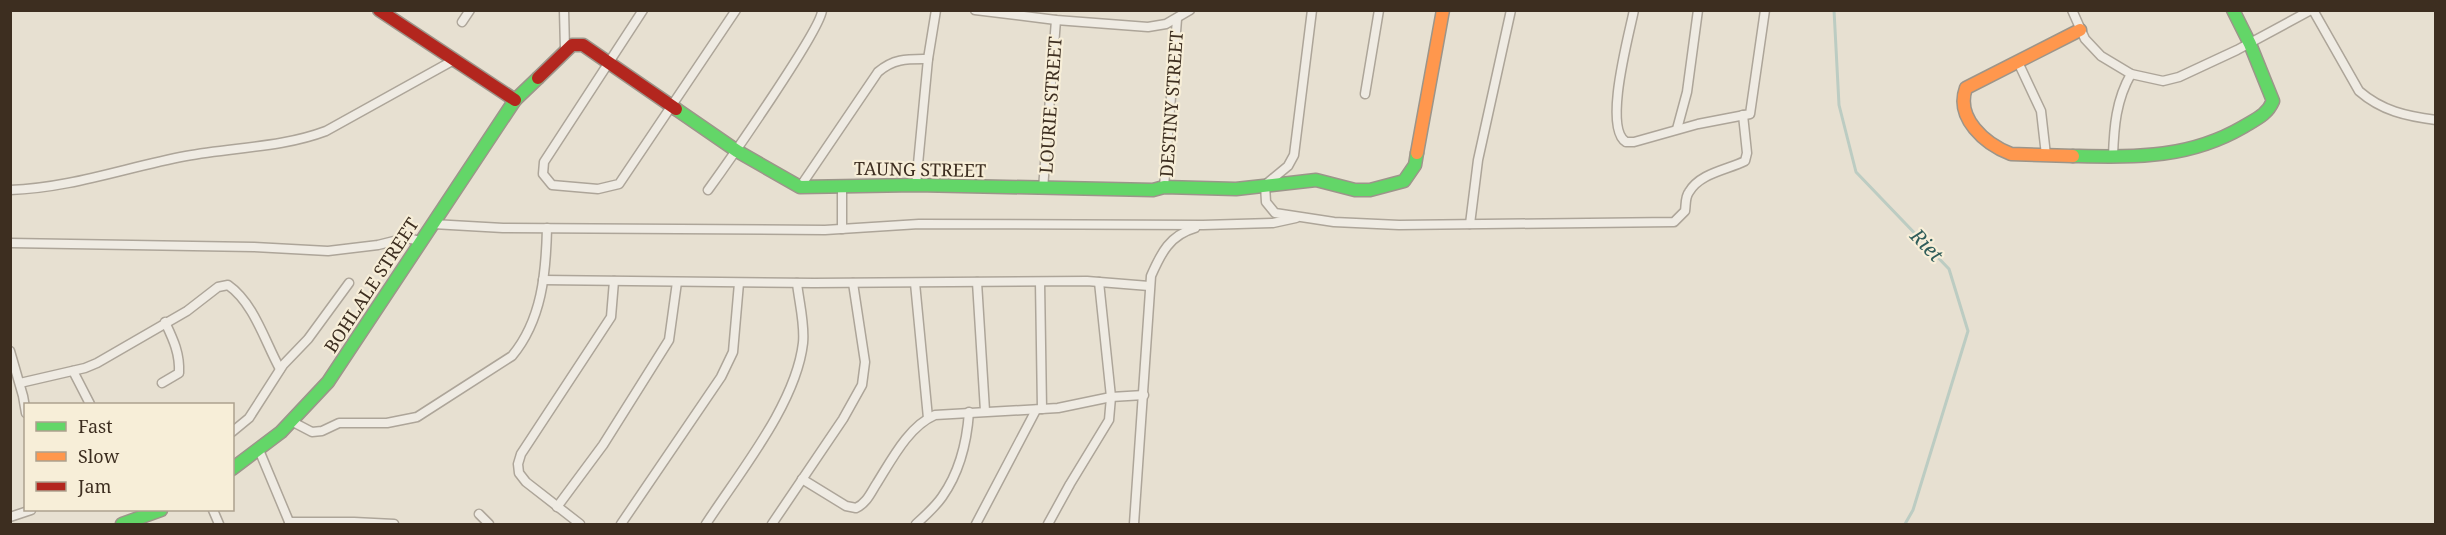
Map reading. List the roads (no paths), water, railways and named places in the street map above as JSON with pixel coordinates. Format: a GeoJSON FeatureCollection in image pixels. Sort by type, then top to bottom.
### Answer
{"type":"FeatureCollection","features":[{"type":"Feature","properties":{"kind":"street"},"geometry":{"type":"LineString","coordinates":[[379,10],[515,100]]}},
{"type":"Feature","properties":{"kind":"street"},"geometry":{"type":"LineString","coordinates":[[462,22],[470,10]]}},
{"type":"Feature","properties":{"kind":"street"},"geometry":{"type":"LineString","coordinates":[[564,10],[566,49]]}},
{"type":"Feature","properties":{"kind":"street"},"geometry":{"type":"LineString","coordinates":[[643,10],[544,162],[543,174],[552,185],[598,189],[619,184],[736,10]]}},
{"type":"Feature","properties":{"kind":"street"},"geometry":{"type":"LineString","coordinates":[[708,190],[737,151],[820,21],[822,10]]}},
{"type":"Feature","properties":{"kind":"street"},"geometry":{"type":"LineString","coordinates":[[916,184],[928,59],[936,10]]}},
{"type":"Feature","properties":{"kind":"street"},"geometry":{"type":"LineString","coordinates":[[975,10],[1056,20],[1148,27],[1166,24],[1190,10]]}},
{"type":"Feature","properties":{"kind":"street"},"geometry":{"type":"LineString","coordinates":[[1312,10],[1294,155],[1288,166],[1265,185],[1269,208],[1275,213],[1296,218],[1345,223],[1642,223],[1678,220],[1685,211],[1689,191],[1717,171],[1745,161],[1747,153],[1743,115]]}},
{"type":"Feature","properties":{"kind":"street"},"geometry":{"type":"LineString","coordinates":[[1365,94],[1379,10]]}},
{"type":"Feature","properties":{"kind":"street","name":"TAUNG STREET"},"geometry":{"type":"LineString","coordinates":[[800,187],[916,184],[1043,189],[1236,189],[1316,180],[1355,190],[1370,190],[1395,185],[1404,181],[1415,165],[1419,151],[1443,10]]}},
{"type":"Feature","properties":{"kind":"street"},"geometry":{"type":"LineString","coordinates":[[1470,224],[1478,160],[1511,10]]}},
{"type":"Feature","properties":{"kind":"street"},"geometry":{"type":"LineString","coordinates":[[1634,10],[1616,114],[1618,132],[1626,142],[1634,142],[1732,116],[1749,114],[1752,110],[1754,80],[1765,10]]}},
{"type":"Feature","properties":{"kind":"street"},"geometry":{"type":"LineString","coordinates":[[1677,129],[1687,92],[1698,10]]}},
{"type":"Feature","properties":{"kind":"street"},"geometry":{"type":"LineString","coordinates":[[2072,10],[2085,39],[2101,56],[2131,74],[2156,81],[2172,80],[2250,44],[2312,10],[2359,91],[2394,112],[2436,120]]}},
{"type":"Feature","properties":{"kind":"street"},"geometry":{"type":"LineString","coordinates":[[2080,30],[1970,84],[1963,91],[1964,104],[1976,131],[1993,146],[2011,154],[2151,156],[2194,149],[2236,131],[2268,112],[2273,104],[2272,94],[2233,10]]}},
{"type":"Feature","properties":{"kind":"street","name":"DESTINY STREET"},"geometry":{"type":"LineString","coordinates":[[1164,188],[1178,19]]}},
{"type":"Feature","properties":{"kind":"street","name":"LOURIE STREET"},"geometry":{"type":"LineString","coordinates":[[1043,189],[1056,20]]}},
{"type":"Feature","properties":{"kind":"street"},"geometry":{"type":"LineString","coordinates":[[566,49],[579,44],[673,105],[737,151],[800,187],[878,72],[886,64],[899,59],[928,59]]}},
{"type":"Feature","properties":{"kind":"street","name":"BOHLALE STREET"},"geometry":{"type":"LineString","coordinates":[[234,468],[291,421],[328,382],[515,100],[542,76],[566,49]]}},
{"type":"Feature","properties":{"kind":"street"},"geometry":{"type":"LineString","coordinates":[[10,190],[54,187],[182,156],[306,139],[326,131],[454,60]]}},
{"type":"Feature","properties":{"kind":"street"},"geometry":{"type":"LineString","coordinates":[[2018,62],[2042,111],[2046,155]]}},
{"type":"Feature","properties":{"kind":"street"},"geometry":{"type":"LineString","coordinates":[[2113,156],[2115,117],[2123,89],[2131,74]]}},
{"type":"Feature","properties":{"kind":"street"},"geometry":{"type":"LineString","coordinates":[[842,186],[842,229]]}},
{"type":"Feature","properties":{"kind":"street"},"geometry":{"type":"LineString","coordinates":[[433,224],[503,228],[842,229],[888,224],[1203,225],[1273,223],[1296,218]]}},
{"type":"Feature","properties":{"kind":"street"},"geometry":{"type":"LineString","coordinates":[[1134,525],[1144,395],[1149,286],[1156,264],[1168,243],[1186,230],[1203,225]]}},
{"type":"Feature","properties":{"kind":"street"},"geometry":{"type":"LineString","coordinates":[[291,421],[312,432],[322,431],[339,423],[387,423],[417,417],[512,356],[524,342],[532,323],[543,280],[547,228]]}},
{"type":"Feature","properties":{"kind":"street"},"geometry":{"type":"LineString","coordinates":[[10,243],[254,247],[328,251],[378,245],[406,238],[421,241]]}},
{"type":"Feature","properties":{"kind":"street"},"geometry":{"type":"LineString","coordinates":[[543,280],[739,283],[1099,282],[1149,286]]}},
{"type":"Feature","properties":{"kind":"street"},"geometry":{"type":"LineString","coordinates":[[580,525],[526,482],[519,473],[518,464],[521,454],[540,423],[610,317],[614,280]]}},
{"type":"Feature","properties":{"kind":"street"},"geometry":{"type":"LineString","coordinates":[[557,507],[603,445],[669,340],[677,282]]}},
{"type":"Feature","properties":{"kind":"street"},"geometry":{"type":"LineString","coordinates":[[976,282],[985,411]]}},
{"type":"Feature","properties":{"kind":"street"},"geometry":{"type":"LineString","coordinates":[[976,525],[1039,409],[1040,282]]}},
{"type":"Feature","properties":{"kind":"street"},"geometry":{"type":"LineString","coordinates":[[1048,525],[1109,420],[1111,397],[1099,282]]}},
{"type":"Feature","properties":{"kind":"street"},"geometry":{"type":"LineString","coordinates":[[234,430],[249,418],[280,369],[308,339],[349,283]]}},
{"type":"Feature","properties":{"kind":"street"},"geometry":{"type":"LineString","coordinates":[[621,525],[721,377],[733,352],[739,283]]}},
{"type":"Feature","properties":{"kind":"street"},"geometry":{"type":"LineString","coordinates":[[706,525],[774,420],[791,386],[798,367],[803,341],[797,283]]}},
{"type":"Feature","properties":{"kind":"street"},"geometry":{"type":"LineString","coordinates":[[772,525],[843,419],[862,385],[865,362],[853,283]]}},
{"type":"Feature","properties":{"kind":"street"},"geometry":{"type":"LineString","coordinates":[[915,283],[928,418]]}},
{"type":"Feature","properties":{"kind":"street"},"geometry":{"type":"LineString","coordinates":[[20,383],[97,363],[187,310],[218,287],[228,285],[247,305],[280,369]]}},
{"type":"Feature","properties":{"kind":"street"},"geometry":{"type":"LineString","coordinates":[[162,383],[179,373],[180,361],[176,345],[165,322]]}},
{"type":"Feature","properties":{"kind":"street"},"geometry":{"type":"LineString","coordinates":[[10,351],[24,403]]}},
{"type":"Feature","properties":{"kind":"street"},"geometry":{"type":"LineString","coordinates":[[73,370],[89,403]]}},
{"type":"Feature","properties":{"kind":"street"},"geometry":{"type":"LineString","coordinates":[[802,479],[846,506],[856,508],[867,498],[908,437],[928,418],[946,413],[1072,406],[1111,397],[1144,395]]}},
{"type":"Feature","properties":{"kind":"street"},"geometry":{"type":"LineString","coordinates":[[916,525],[941,499],[951,482],[960,460],[969,412]]}},
{"type":"Feature","properties":{"kind":"street"},"geometry":{"type":"LineString","coordinates":[[258,450],[290,523],[394,525]]}},
{"type":"Feature","properties":{"kind":"street"},"geometry":{"type":"LineString","coordinates":[[10,517],[28,511]]}},
{"type":"Feature","properties":{"kind":"street"},"geometry":{"type":"LineString","coordinates":[[123,525],[158,511]]}},
{"type":"Feature","properties":{"kind":"street"},"geometry":{"type":"LineString","coordinates":[[213,511],[219,525]]}},
{"type":"Feature","properties":{"kind":"street"},"geometry":{"type":"LineString","coordinates":[[479,514],[489,525]]}},
{"type":"Feature","properties":{"kind":"waterway","name":"Riet"},"geometry":{"type":"LineString","coordinates":[[1834,10],[1839,105],[1856,172],[1949,269],[1968,331],[1913,510],[1905,524]]}}]}
